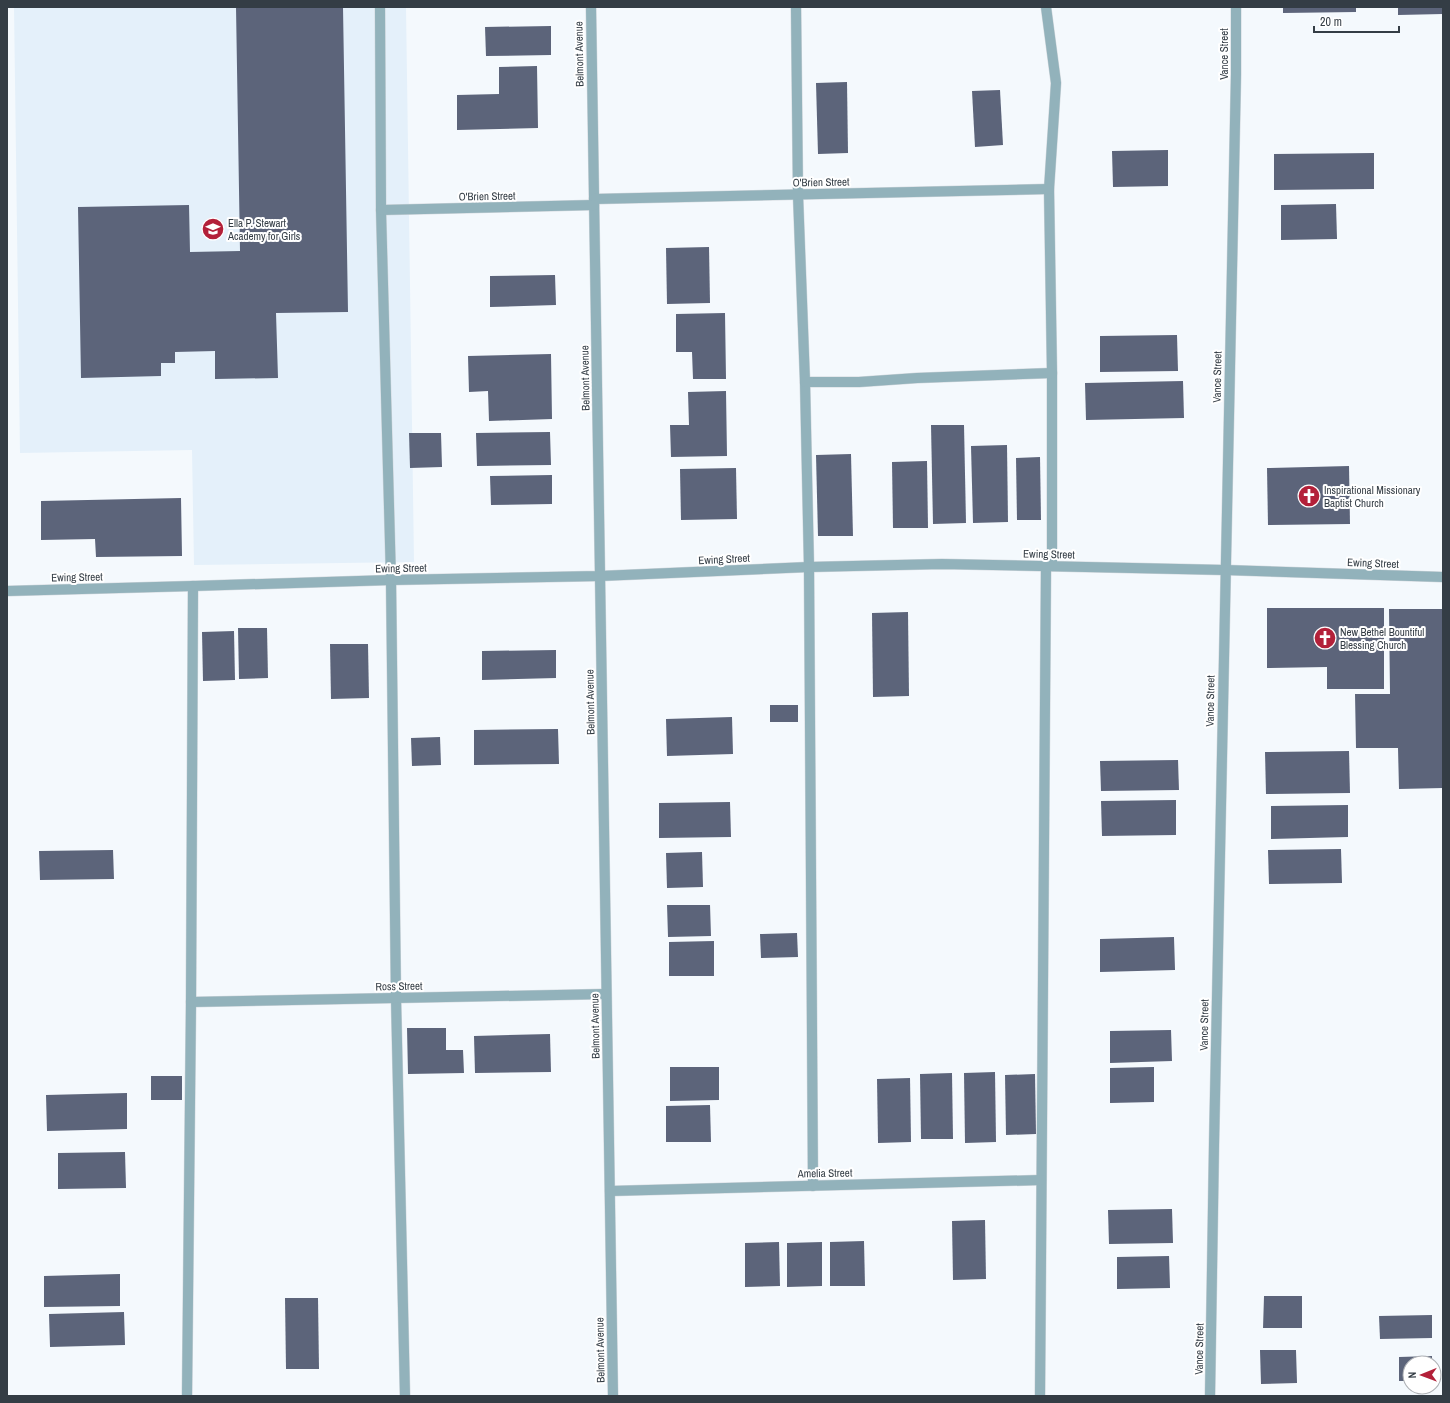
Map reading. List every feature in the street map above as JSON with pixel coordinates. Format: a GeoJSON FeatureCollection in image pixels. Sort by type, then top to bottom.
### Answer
{"type":"FeatureCollection","features":[{"type":"Feature","properties":{"kind":"street"},"geometry":{"type":"LineString","coordinates":[[380,7],[381,210],[391,580],[396,998],[405,1396]]}},
{"type":"Feature","properties":{"kind":"street","name":"Belmont Avenue"},"geometry":{"type":"LineString","coordinates":[[591,7],[613,1396]]}},
{"type":"Feature","properties":{"kind":"street"},"geometry":{"type":"LineString","coordinates":[[796,7],[798,195],[805,382],[809,567],[813,1186]]}},
{"type":"Feature","properties":{"kind":"street"},"geometry":{"type":"LineString","coordinates":[[1040,1396],[1041,1180],[1052,373],[1049,189],[1056,83],[1046,7]]}},
{"type":"Feature","properties":{"kind":"street","name":"Vance Street"},"geometry":{"type":"LineString","coordinates":[[1210,1396],[1236,7]]}},
{"type":"Feature","properties":{"kind":"street","name":"O'Brien Street"},"geometry":{"type":"LineString","coordinates":[[381,210],[798,195],[1049,189]]}},
{"type":"Feature","properties":{"kind":"street"},"geometry":{"type":"LineString","coordinates":[[805,382],[859,382],[917,378],[1052,373]]}},
{"type":"Feature","properties":{"kind":"street","name":"Ewing Street"},"geometry":{"type":"LineString","coordinates":[[7,591],[391,580],[600,576],[809,567],[942,564],[1225,570],[1443,577]]}},
{"type":"Feature","properties":{"kind":"street"},"geometry":{"type":"LineString","coordinates":[[187,1396],[191,1002],[192,586]]}},
{"type":"Feature","properties":{"kind":"street","name":"Ross Street"},"geometry":{"type":"LineString","coordinates":[[191,1002],[606,994]]}},
{"type":"Feature","properties":{"kind":"street","name":"Amelia Street"},"geometry":{"type":"LineString","coordinates":[[610,1190],[1041,1180]]}},
{"type":"Feature","properties":{"kind":"shaded area","name":"Ella P. Stewart Academy for Girls"},"geometry":{"type":"Polygon","coordinates":[[[14,7],[406,7],[414,562],[194,565],[192,450],[20,453],[14,7]]]}},
{"type":"Feature","properties":{"kind":"building"},"geometry":{"type":"Polygon","coordinates":[[[236,7],[343,7],[348,312],[276,313],[278,378],[215,379],[215,351],[175,352],[175,363],[161,363],[161,376],[81,378],[78,207],[189,205],[190,252],[240,251],[236,7]]]}},
{"type":"Feature","properties":{"kind":"building"},"geometry":{"type":"Polygon","coordinates":[[[1283,7],[1356,7],[1356,12],[1283,13],[1283,7]]]}},
{"type":"Feature","properties":{"kind":"building"},"geometry":{"type":"Polygon","coordinates":[[[1398,7],[1443,7],[1443,14],[1398,15],[1398,7]]]}},
{"type":"Feature","properties":{"kind":"building"},"geometry":{"type":"Polygon","coordinates":[[[551,26],[551,55],[486,56],[485,27],[551,26]]]}},
{"type":"Feature","properties":{"kind":"building"},"geometry":{"type":"Polygon","coordinates":[[[537,66],[538,128],[457,130],[457,95],[499,94],[499,67],[537,66]]]}},
{"type":"Feature","properties":{"kind":"building"},"geometry":{"type":"Polygon","coordinates":[[[847,82],[848,153],[818,154],[816,83],[847,82]]]}},
{"type":"Feature","properties":{"kind":"building"},"geometry":{"type":"Polygon","coordinates":[[[1000,90],[1003,145],[975,147],[972,91],[1000,90]]]}},
{"type":"Feature","properties":{"kind":"building"},"geometry":{"type":"Polygon","coordinates":[[[1168,150],[1168,186],[1113,187],[1112,151],[1168,150]]]}},
{"type":"Feature","properties":{"kind":"building"},"geometry":{"type":"Polygon","coordinates":[[[1374,153],[1374,189],[1274,190],[1274,154],[1374,153]]]}},
{"type":"Feature","properties":{"kind":"building"},"geometry":{"type":"Polygon","coordinates":[[[1336,204],[1337,239],[1281,240],[1281,205],[1336,204]]]}},
{"type":"Feature","properties":{"kind":"building"},"geometry":{"type":"Polygon","coordinates":[[[709,247],[710,303],[667,304],[666,248],[709,247]]]}},
{"type":"Feature","properties":{"kind":"building"},"geometry":{"type":"Polygon","coordinates":[[[555,275],[556,305],[490,307],[490,276],[555,275]]]}},
{"type":"Feature","properties":{"kind":"building"},"geometry":{"type":"Polygon","coordinates":[[[725,313],[726,379],[693,379],[692,352],[676,352],[676,314],[725,313]]]}},
{"type":"Feature","properties":{"kind":"building"},"geometry":{"type":"Polygon","coordinates":[[[1177,335],[1178,371],[1100,372],[1100,336],[1177,335]]]}},
{"type":"Feature","properties":{"kind":"building"},"geometry":{"type":"Polygon","coordinates":[[[551,354],[552,419],[489,421],[488,391],[469,392],[468,356],[551,354]]]}},
{"type":"Feature","properties":{"kind":"building"},"geometry":{"type":"Polygon","coordinates":[[[1183,381],[1184,418],[1086,420],[1085,383],[1183,381]]]}},
{"type":"Feature","properties":{"kind":"building"},"geometry":{"type":"Polygon","coordinates":[[[726,391],[727,456],[671,457],[670,425],[689,425],[688,392],[726,391]]]}},
{"type":"Feature","properties":{"kind":"building"},"geometry":{"type":"Polygon","coordinates":[[[931,425],[964,425],[966,523],[933,524],[931,425]]]}},
{"type":"Feature","properties":{"kind":"building"},"geometry":{"type":"Polygon","coordinates":[[[550,432],[551,465],[477,466],[476,433],[550,432]]]}},
{"type":"Feature","properties":{"kind":"building"},"geometry":{"type":"Polygon","coordinates":[[[409,433],[441,433],[442,467],[410,468],[409,433]]]}},
{"type":"Feature","properties":{"kind":"building"},"geometry":{"type":"Polygon","coordinates":[[[1007,445],[1008,522],[973,523],[971,446],[1007,445]]]}},
{"type":"Feature","properties":{"kind":"building"},"geometry":{"type":"Polygon","coordinates":[[[851,454],[853,536],[818,536],[816,455],[851,454]]]}},
{"type":"Feature","properties":{"kind":"building"},"geometry":{"type":"Polygon","coordinates":[[[1040,457],[1041,520],[1017,520],[1016,458],[1040,457]]]}},
{"type":"Feature","properties":{"kind":"building"},"geometry":{"type":"Polygon","coordinates":[[[927,461],[928,528],[893,528],[892,462],[927,461]]]}},
{"type":"Feature","properties":{"kind":"building","name":"Inspirational Missionary Baptist Church"},"geometry":{"type":"Polygon","coordinates":[[[1349,466],[1350,524],[1268,525],[1267,468],[1349,466]]]}},
{"type":"Feature","properties":{"kind":"building"},"geometry":{"type":"Polygon","coordinates":[[[736,468],[737,519],[681,520],[680,469],[736,468]]]}},
{"type":"Feature","properties":{"kind":"building"},"geometry":{"type":"Polygon","coordinates":[[[552,475],[552,504],[491,505],[490,476],[552,475]]]}},
{"type":"Feature","properties":{"kind":"building"},"geometry":{"type":"Polygon","coordinates":[[[181,498],[182,556],[96,557],[95,539],[41,540],[41,501],[181,498]]]}},
{"type":"Feature","properties":{"kind":"building","name":"New Bethel Bountiful Blessing Church"},"geometry":{"type":"Polygon","coordinates":[[[1267,608],[1384,608],[1384,689],[1327,689],[1327,667],[1267,668],[1267,608]]]}},
{"type":"Feature","properties":{"kind":"building"},"geometry":{"type":"Polygon","coordinates":[[[1389,609],[1443,609],[1443,788],[1399,789],[1398,748],[1356,748],[1355,694],[1390,694],[1389,609]]]}},
{"type":"Feature","properties":{"kind":"building"},"geometry":{"type":"Polygon","coordinates":[[[908,612],[909,696],[873,697],[872,613],[908,612]]]}},
{"type":"Feature","properties":{"kind":"building"},"geometry":{"type":"Polygon","coordinates":[[[238,628],[267,628],[268,678],[239,679],[238,628]]]}},
{"type":"Feature","properties":{"kind":"building"},"geometry":{"type":"Polygon","coordinates":[[[234,631],[235,680],[203,681],[202,632],[234,631]]]}},
{"type":"Feature","properties":{"kind":"building"},"geometry":{"type":"Polygon","coordinates":[[[330,644],[368,644],[369,698],[331,699],[330,644]]]}},
{"type":"Feature","properties":{"kind":"building"},"geometry":{"type":"Polygon","coordinates":[[[556,650],[556,678],[482,680],[482,651],[556,650]]]}},
{"type":"Feature","properties":{"kind":"building"},"geometry":{"type":"Polygon","coordinates":[[[770,705],[798,705],[798,722],[770,722],[770,705]]]}},
{"type":"Feature","properties":{"kind":"building"},"geometry":{"type":"Polygon","coordinates":[[[732,717],[733,754],[667,756],[666,719],[732,717]]]}},
{"type":"Feature","properties":{"kind":"building"},"geometry":{"type":"Polygon","coordinates":[[[558,729],[559,764],[474,765],[474,730],[558,729]]]}},
{"type":"Feature","properties":{"kind":"building"},"geometry":{"type":"Polygon","coordinates":[[[440,737],[441,765],[412,766],[411,738],[440,737]]]}},
{"type":"Feature","properties":{"kind":"building"},"geometry":{"type":"Polygon","coordinates":[[[1349,751],[1350,793],[1266,794],[1265,752],[1349,751]]]}},
{"type":"Feature","properties":{"kind":"building"},"geometry":{"type":"Polygon","coordinates":[[[1178,760],[1179,790],[1101,791],[1100,761],[1178,760]]]}},
{"type":"Feature","properties":{"kind":"building"},"geometry":{"type":"Polygon","coordinates":[[[1176,800],[1176,835],[1102,836],[1101,801],[1176,800]]]}},
{"type":"Feature","properties":{"kind":"building"},"geometry":{"type":"Polygon","coordinates":[[[730,802],[731,837],[659,838],[659,803],[730,802]]]}},
{"type":"Feature","properties":{"kind":"building"},"geometry":{"type":"Polygon","coordinates":[[[1348,805],[1348,837],[1271,839],[1271,806],[1348,805]]]}},
{"type":"Feature","properties":{"kind":"building"},"geometry":{"type":"Polygon","coordinates":[[[1341,849],[1342,883],[1269,884],[1268,850],[1341,849]]]}},
{"type":"Feature","properties":{"kind":"building"},"geometry":{"type":"Polygon","coordinates":[[[113,850],[114,879],[40,880],[39,851],[113,850]]]}},
{"type":"Feature","properties":{"kind":"building"},"geometry":{"type":"Polygon","coordinates":[[[702,852],[703,887],[667,888],[666,853],[702,852]]]}},
{"type":"Feature","properties":{"kind":"building"},"geometry":{"type":"Polygon","coordinates":[[[667,905],[710,905],[711,936],[668,937],[667,905]]]}},
{"type":"Feature","properties":{"kind":"building"},"geometry":{"type":"Polygon","coordinates":[[[797,933],[798,957],[761,958],[760,934],[797,933]]]}},
{"type":"Feature","properties":{"kind":"building"},"geometry":{"type":"Polygon","coordinates":[[[1174,937],[1175,970],[1100,972],[1100,939],[1174,937]]]}},
{"type":"Feature","properties":{"kind":"building"},"geometry":{"type":"Polygon","coordinates":[[[714,941],[714,976],[669,976],[669,942],[714,941]]]}},
{"type":"Feature","properties":{"kind":"building"},"geometry":{"type":"Polygon","coordinates":[[[407,1028],[446,1028],[446,1050],[463,1050],[464,1073],[408,1074],[407,1028]]]}},
{"type":"Feature","properties":{"kind":"building"},"geometry":{"type":"Polygon","coordinates":[[[1171,1030],[1172,1061],[1110,1063],[1110,1031],[1171,1030]]]}},
{"type":"Feature","properties":{"kind":"building"},"geometry":{"type":"Polygon","coordinates":[[[550,1034],[551,1072],[475,1073],[474,1036],[550,1034]]]}},
{"type":"Feature","properties":{"kind":"building"},"geometry":{"type":"Polygon","coordinates":[[[670,1067],[719,1067],[719,1100],[670,1101],[670,1067]]]}},
{"type":"Feature","properties":{"kind":"building"},"geometry":{"type":"Polygon","coordinates":[[[1154,1067],[1154,1102],[1110,1103],[1110,1068],[1154,1067]]]}},
{"type":"Feature","properties":{"kind":"building"},"geometry":{"type":"Polygon","coordinates":[[[995,1072],[996,1142],[965,1143],[964,1073],[995,1072]]]}},
{"type":"Feature","properties":{"kind":"building"},"geometry":{"type":"Polygon","coordinates":[[[952,1073],[953,1139],[921,1139],[920,1074],[952,1073]]]}},
{"type":"Feature","properties":{"kind":"building"},"geometry":{"type":"Polygon","coordinates":[[[1035,1074],[1036,1134],[1006,1135],[1005,1075],[1035,1074]]]}},
{"type":"Feature","properties":{"kind":"building"},"geometry":{"type":"Polygon","coordinates":[[[151,1076],[182,1076],[182,1100],[151,1100],[151,1076]]]}},
{"type":"Feature","properties":{"kind":"building"},"geometry":{"type":"Polygon","coordinates":[[[910,1078],[911,1142],[878,1143],[877,1079],[910,1078]]]}},
{"type":"Feature","properties":{"kind":"building"},"geometry":{"type":"Polygon","coordinates":[[[127,1093],[127,1129],[47,1131],[46,1095],[127,1093]]]}},
{"type":"Feature","properties":{"kind":"building"},"geometry":{"type":"Polygon","coordinates":[[[710,1105],[711,1142],[666,1142],[666,1106],[710,1105]]]}},
{"type":"Feature","properties":{"kind":"building"},"geometry":{"type":"Polygon","coordinates":[[[125,1152],[126,1188],[58,1189],[58,1153],[125,1152]]]}},
{"type":"Feature","properties":{"kind":"building"},"geometry":{"type":"Polygon","coordinates":[[[1172,1209],[1173,1243],[1109,1244],[1108,1210],[1172,1209]]]}},
{"type":"Feature","properties":{"kind":"building"},"geometry":{"type":"Polygon","coordinates":[[[985,1220],[986,1279],[953,1280],[952,1221],[985,1220]]]}},
{"type":"Feature","properties":{"kind":"building"},"geometry":{"type":"Polygon","coordinates":[[[864,1241],[865,1286],[830,1286],[830,1242],[864,1241]]]}},
{"type":"Feature","properties":{"kind":"building"},"geometry":{"type":"Polygon","coordinates":[[[779,1242],[780,1286],[745,1287],[745,1243],[779,1242]]]}},
{"type":"Feature","properties":{"kind":"building"},"geometry":{"type":"Polygon","coordinates":[[[822,1242],[822,1286],[787,1287],[787,1243],[822,1242]]]}},
{"type":"Feature","properties":{"kind":"building"},"geometry":{"type":"Polygon","coordinates":[[[1169,1256],[1170,1288],[1117,1289],[1117,1257],[1169,1256]]]}},
{"type":"Feature","properties":{"kind":"building"},"geometry":{"type":"Polygon","coordinates":[[[120,1274],[120,1306],[44,1307],[44,1276],[120,1274]]]}},
{"type":"Feature","properties":{"kind":"building"},"geometry":{"type":"Polygon","coordinates":[[[1264,1296],[1302,1296],[1302,1328],[1263,1328],[1264,1296]]]}},
{"type":"Feature","properties":{"kind":"building"},"geometry":{"type":"Polygon","coordinates":[[[285,1298],[318,1298],[319,1369],[286,1369],[285,1298]]]}},
{"type":"Feature","properties":{"kind":"building"},"geometry":{"type":"Polygon","coordinates":[[[124,1312],[125,1345],[50,1347],[49,1314],[124,1312]]]}},
{"type":"Feature","properties":{"kind":"building"},"geometry":{"type":"Polygon","coordinates":[[[1432,1315],[1432,1338],[1380,1339],[1379,1316],[1432,1315]]]}},
{"type":"Feature","properties":{"kind":"building"},"geometry":{"type":"Polygon","coordinates":[[[1260,1350],[1296,1350],[1297,1383],[1261,1384],[1260,1350]]]}},
{"type":"Feature","properties":{"kind":"building"},"geometry":{"type":"Polygon","coordinates":[[[1399,1357],[1402,1357],[1402,1381],[1399,1381],[1399,1357]]]}},
{"type":"Feature","properties":{"kind":"place","name":"Ella P. Stewart Academy for Girls"},"geometry":{"type":"Point","coordinates":[213,229]}},
{"type":"Feature","properties":{"kind":"place","name":"Inspirational Missionary Baptist Church"},"geometry":{"type":"Point","coordinates":[1309,496]}},
{"type":"Feature","properties":{"kind":"place","name":"New Bethel Bountiful Blessing Church"},"geometry":{"type":"Point","coordinates":[1325,638]}}]}
